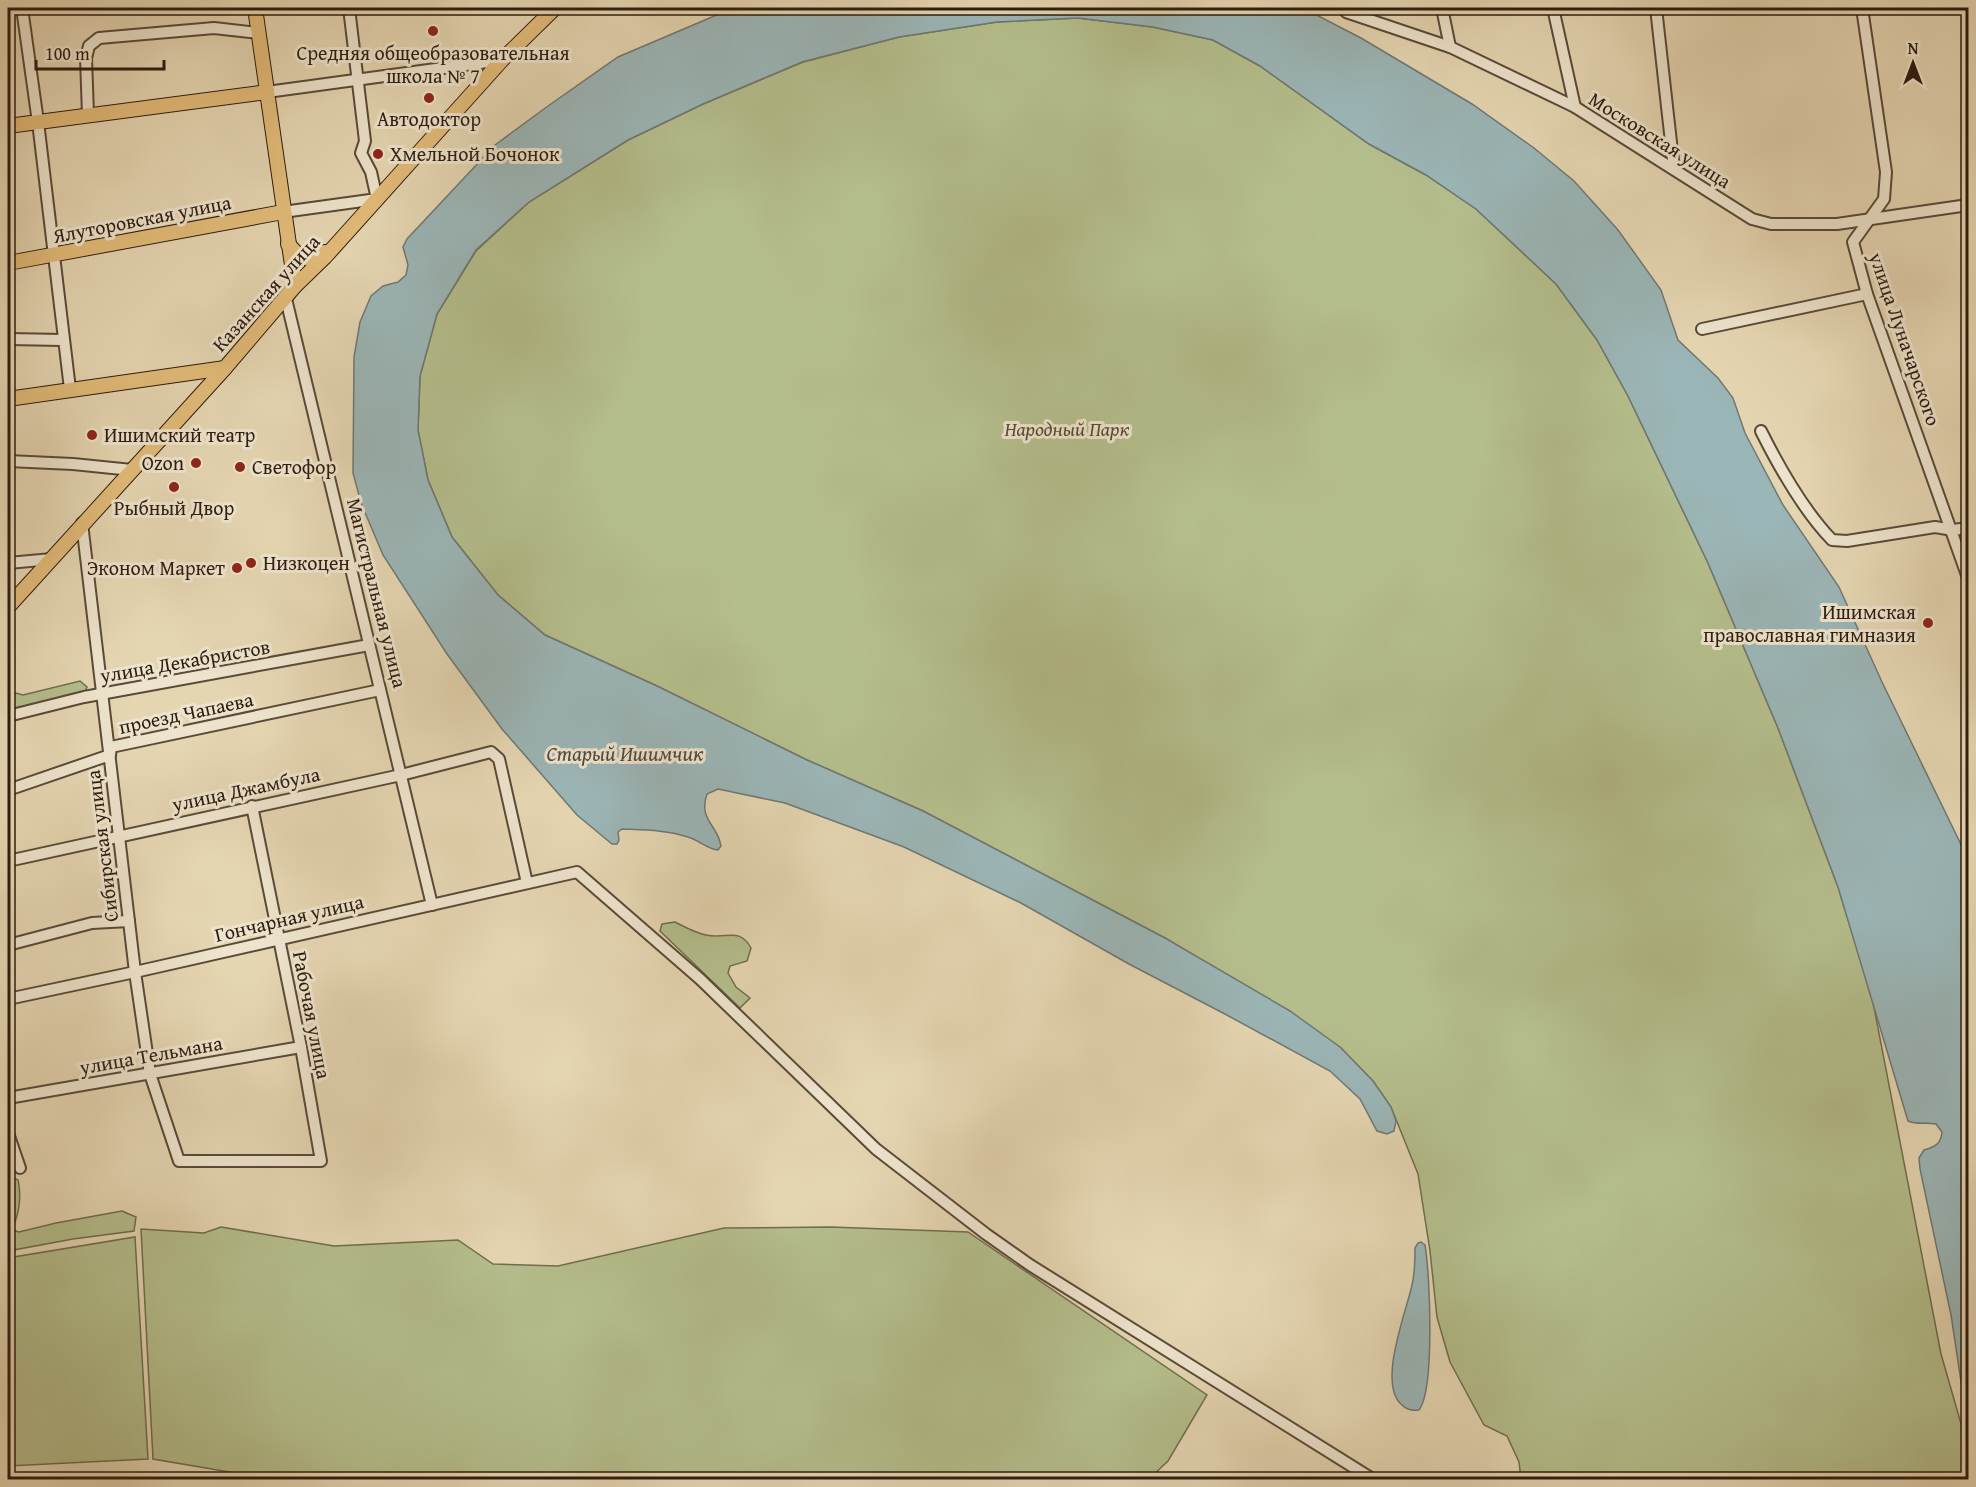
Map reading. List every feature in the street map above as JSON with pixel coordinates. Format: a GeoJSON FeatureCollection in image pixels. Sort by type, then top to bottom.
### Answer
{"type":"FeatureCollection","features":[{"type":"Feature","properties":{"kind":"main road","name":"Магистральная улица"},"geometry":{"type":"LineString","coordinates":[[255,8],[295,286]]}},
{"type":"Feature","properties":{"kind":"main road","name":"Казанская улица"},"geometry":{"type":"LineString","coordinates":[[8,607],[225,368],[295,286],[502,60],[555,8]]}},
{"type":"Feature","properties":{"kind":"main road"},"geometry":{"type":"LineString","coordinates":[[8,126],[267,92]]}},
{"type":"Feature","properties":{"kind":"main road","name":"Ялуторовская улица"},"geometry":{"type":"LineString","coordinates":[[8,263],[283,212]]}},
{"type":"Feature","properties":{"kind":"main road"},"geometry":{"type":"LineString","coordinates":[[288,243],[300,257],[310,259],[333,247]]}},
{"type":"Feature","properties":{"kind":"main road"},"geometry":{"type":"LineString","coordinates":[[8,399],[225,368]]}},
{"type":"Feature","properties":{"kind":"street"},"geometry":{"type":"LineString","coordinates":[[22,8],[70,389]]}},
{"type":"Feature","properties":{"kind":"street"},"geometry":{"type":"LineString","coordinates":[[283,212],[377,199],[371,172],[361,153],[365,141],[349,8]]}},
{"type":"Feature","properties":{"kind":"street"},"geometry":{"type":"LineString","coordinates":[[1442,8],[1450,47]]}},
{"type":"Feature","properties":{"kind":"street"},"geometry":{"type":"LineString","coordinates":[[1553,8],[1575,107]]}},
{"type":"Feature","properties":{"kind":"street"},"geometry":{"type":"LineString","coordinates":[[1656,8],[1674,169]]}},
{"type":"Feature","properties":{"kind":"street","name":"улица Луначарского"},"geometry":{"type":"LineString","coordinates":[[1862,8],[1886,172],[1884,199],[1853,242],[1867,294],[1953,530],[1968,578]]}},
{"type":"Feature","properties":{"kind":"street","name":"Московская улица"},"geometry":{"type":"LineString","coordinates":[[1346,12],[1450,47],[1575,107],[1752,219],[1771,224],[1837,224],[1968,205]]}},
{"type":"Feature","properties":{"kind":"street"},"geometry":{"type":"LineString","coordinates":[[88,115],[86,58],[88,46],[99,38],[214,27],[258,33]]}},
{"type":"Feature","properties":{"kind":"street"},"geometry":{"type":"LineString","coordinates":[[267,92],[502,60]]}},
{"type":"Feature","properties":{"kind":"street","name":"Магистральная улица"},"geometry":{"type":"LineString","coordinates":[[295,286],[286,299],[432,905]]}},
{"type":"Feature","properties":{"kind":"street"},"geometry":{"type":"LineString","coordinates":[[1702,329],[1867,294]]}},
{"type":"Feature","properties":{"kind":"street"},"geometry":{"type":"LineString","coordinates":[[8,339],[63,340]]}},
{"type":"Feature","properties":{"kind":"street"},"geometry":{"type":"LineString","coordinates":[[1761,431],[1773,456],[1792,486],[1832,540],[1847,541],[1935,527],[1953,530],[1968,528]]}},
{"type":"Feature","properties":{"kind":"street"},"geometry":{"type":"LineString","coordinates":[[8,461],[132,470]]}},
{"type":"Feature","properties":{"kind":"street","name":"Сибирская улица"},"geometry":{"type":"LineString","coordinates":[[82,524],[135,972],[150,1074],[179,1161]]}},
{"type":"Feature","properties":{"kind":"street"},"geometry":{"type":"LineString","coordinates":[[8,563],[52,559]]}},
{"type":"Feature","properties":{"kind":"street","name":"улица Декабристов"},"geometry":{"type":"LineString","coordinates":[[8,716],[84,697],[369,645]]}},
{"type":"Feature","properties":{"kind":"street","name":"проезд Чапаева"},"geometry":{"type":"LineString","coordinates":[[8,790],[110,755],[111,747],[380,690]]}},
{"type":"Feature","properties":{"kind":"street","name":"улица Джамбула"},"geometry":{"type":"LineString","coordinates":[[8,861],[401,775],[491,752],[499,759],[527,883]]}},
{"type":"Feature","properties":{"kind":"street","name":"Рабочая улица"},"geometry":{"type":"LineString","coordinates":[[179,1161],[321,1161],[301,1047],[252,806]]}},
{"type":"Feature","properties":{"kind":"street","name":"Гончарная улица"},"geometry":{"type":"LineString","coordinates":[[8,999],[577,872],[700,979],[876,1149],[961,1215],[1030,1265],[1374,1479]]}},
{"type":"Feature","properties":{"kind":"street"},"geometry":{"type":"LineString","coordinates":[[8,945],[92,923],[129,921]]}},
{"type":"Feature","properties":{"kind":"street","name":"улица Тельмана"},"geometry":{"type":"LineString","coordinates":[[8,1098],[301,1047]]}},
{"type":"Feature","properties":{"kind":"street"},"geometry":{"type":"LineString","coordinates":[[8,1133],[20,1168]]}},
{"type":"Feature","properties":{"kind":"green space","name":"Народный Парк"},"geometry":{"type":"Polygon","coordinates":[[[1078,18],[1153,27],[1213,40],[1260,66],[1369,144],[1426,175],[1476,209],[1556,284],[1597,340],[1628,396],[1708,563],[1778,728],[1838,887],[1872,997],[1941,1354],[1968,1448],[1968,1479],[1521,1479],[1519,1462],[1507,1436],[1484,1425],[1450,1362],[1437,1317],[1418,1174],[1391,1107],[1373,1081],[1340,1047],[1165,938],[923,811],[807,760],[657,686],[545,635],[498,595],[452,537],[428,480],[418,430],[420,376],[437,314],[476,251],[529,202],[628,140],[703,104],[803,62],[899,37],[997,22],[1078,18]]]}},
{"type":"Feature","properties":{"kind":"green space"},"geometry":{"type":"Polygon","coordinates":[[[80,681],[87,687],[85,692],[8,710],[8,694],[12,692],[23,695],[80,681]]]}},
{"type":"Feature","properties":{"kind":"green space"},"geometry":{"type":"Polygon","coordinates":[[[675,922],[702,934],[732,935],[742,937],[746,941],[751,948],[747,961],[730,966],[728,973],[736,987],[750,998],[740,1008],[660,931],[662,924],[675,922]]]}},
{"type":"Feature","properties":{"kind":"green space"},"geometry":{"type":"Polygon","coordinates":[[[8,1177],[18,1180],[20,1193],[18,1212],[12,1230],[19,1232],[122,1211],[136,1217],[134,1231],[8,1251],[8,1177]]]}},
{"type":"Feature","properties":{"kind":"green space"},"geometry":{"type":"Polygon","coordinates":[[[221,1227],[334,1246],[458,1240],[493,1264],[558,1266],[724,1228],[831,1227],[968,1232],[1207,1395],[1168,1461],[1149,1479],[276,1480],[153,1459],[141,1229],[204,1233],[221,1227]]]}},
{"type":"Feature","properties":{"kind":"green space"},"geometry":{"type":"Polygon","coordinates":[[[135,1237],[148,1459],[8,1466],[8,1258],[135,1237]]]}},
{"type":"Feature","properties":{"kind":"water","name":"Старый Ишимчик"},"geometry":{"type":"Polygon","coordinates":[[[733,8],[1303,8],[1361,38],[1472,104],[1534,148],[1574,181],[1618,230],[1661,290],[1678,340],[1718,378],[1733,398],[1745,433],[1783,505],[1839,587],[1882,682],[1968,859],[1968,1428],[1951,1315],[1919,1158],[1924,1150],[1939,1142],[1942,1132],[1936,1124],[1908,1121],[1838,887],[1778,728],[1708,563],[1628,396],[1597,340],[1556,284],[1476,209],[1426,175],[1369,144],[1260,66],[1213,40],[1153,27],[1078,18],[997,22],[899,37],[802,62],[703,104],[628,140],[529,202],[476,250],[437,314],[420,376],[418,430],[428,480],[452,537],[498,595],[545,635],[657,686],[807,760],[923,811],[1165,938],[1290,1011],[1340,1047],[1373,1081],[1391,1107],[1396,1121],[1394,1131],[1387,1134],[1377,1131],[1360,1099],[1330,1071],[1129,964],[1021,903],[904,847],[785,803],[718,789],[707,794],[705,810],[719,839],[721,846],[718,850],[692,838],[647,830],[622,829],[618,832],[617,844],[612,844],[577,815],[502,729],[447,654],[383,555],[361,503],[353,473],[354,357],[360,322],[371,296],[383,286],[398,282],[406,275],[408,265],[403,247],[407,239],[495,145],[618,57],[733,8]]]}},
{"type":"Feature","properties":{"kind":"water"},"geometry":{"type":"Polygon","coordinates":[[[1421,1242],[1425,1245],[1428,1280],[1429,1356],[1424,1398],[1419,1410],[1414,1410],[1402,1405],[1395,1395],[1392,1381],[1395,1348],[1413,1280],[1415,1248],[1421,1242]]]}},
{"type":"Feature","properties":{"kind":"place","name":"Средняя общеобразовательная школа № 7"},"geometry":{"type":"Point","coordinates":[433,31]}},
{"type":"Feature","properties":{"kind":"place","name":"Автодоктор"},"geometry":{"type":"Point","coordinates":[429,98]}},
{"type":"Feature","properties":{"kind":"place","name":"Хмельной Бочонок"},"geometry":{"type":"Point","coordinates":[378,154]}},
{"type":"Feature","properties":{"kind":"place","name":"Ишимский театр"},"geometry":{"type":"Point","coordinates":[92,435]}},
{"type":"Feature","properties":{"kind":"place","name":"Ozon"},"geometry":{"type":"Point","coordinates":[196,463]}},
{"type":"Feature","properties":{"kind":"place","name":"Светофор"},"geometry":{"type":"Point","coordinates":[240,467]}},
{"type":"Feature","properties":{"kind":"place","name":"Рыбный Двор"},"geometry":{"type":"Point","coordinates":[174,487]}},
{"type":"Feature","properties":{"kind":"place","name":"Низкоцен"},"geometry":{"type":"Point","coordinates":[251,563]}},
{"type":"Feature","properties":{"kind":"place","name":"Эконом Маркет"},"geometry":{"type":"Point","coordinates":[237,568]}},
{"type":"Feature","properties":{"kind":"place","name":"Ишимская православная гимназия"},"geometry":{"type":"Point","coordinates":[1928,623]}}]}
